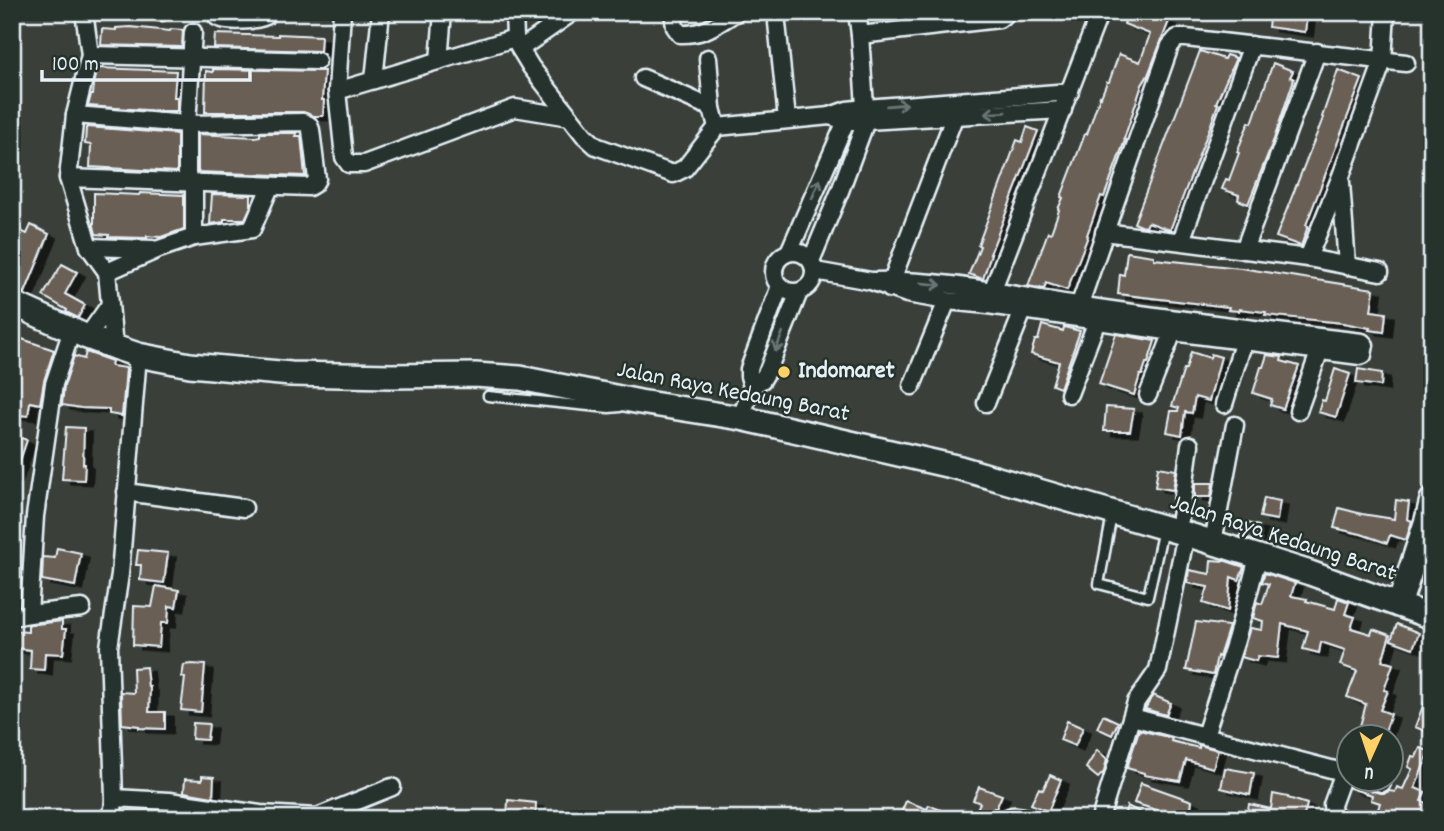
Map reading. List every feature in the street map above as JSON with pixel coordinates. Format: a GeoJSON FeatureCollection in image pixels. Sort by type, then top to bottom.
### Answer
{"type":"FeatureCollection","features":[{"type":"Feature","properties":{"kind":"street"},"geometry":{"type":"LineString","coordinates":[[84,12],[90,55],[75,115],[68,178],[89,247],[107,272],[114,347]]}},
{"type":"Feature","properties":{"kind":"street"},"geometry":{"type":"LineString","coordinates":[[216,12],[217,17],[223,21],[259,19],[266,16],[267,12]]}},
{"type":"Feature","properties":{"kind":"street"},"geometry":{"type":"LineString","coordinates":[[342,12],[337,91],[344,157],[349,163],[364,164],[515,108],[577,127]]}},
{"type":"Feature","properties":{"kind":"street"},"geometry":{"type":"LineString","coordinates":[[374,80],[381,12]]}},
{"type":"Feature","properties":{"kind":"street"},"geometry":{"type":"LineString","coordinates":[[439,61],[443,12]]}},
{"type":"Feature","properties":{"kind":"street"},"geometry":{"type":"LineString","coordinates":[[514,12],[517,44],[531,67],[577,127],[596,146],[673,174],[685,169],[717,127],[1070,92]]}},
{"type":"Feature","properties":{"kind":"street"},"geometry":{"type":"LineString","coordinates":[[337,91],[439,61],[517,44],[573,12]]}},
{"type":"Feature","properties":{"kind":"street"},"geometry":{"type":"LineString","coordinates":[[673,12],[675,27],[680,34],[704,32],[729,15]]}},
{"type":"Feature","properties":{"kind":"street"},"geometry":{"type":"LineString","coordinates":[[857,12],[866,114],[813,266],[814,278],[811,284],[799,292],[792,292],[780,286],[776,280],[775,266],[783,255],[798,252],[806,255],[813,266],[947,301],[989,298],[1023,311],[1077,311],[1097,321],[1173,332],[1246,334],[1365,344],[1362,356],[1246,334],[989,298],[932,284],[891,285]]}},
{"type":"Feature","properties":{"kind":"street"},"geometry":{"type":"LineString","coordinates":[[860,35],[934,19],[999,19],[1008,12]]}},
{"type":"Feature","properties":{"kind":"street"},"geometry":{"type":"LineString","coordinates":[[989,298],[1100,12]]}},
{"type":"Feature","properties":{"kind":"street"},"geometry":{"type":"LineString","coordinates":[[1308,258],[1383,61],[1386,12]]}},
{"type":"Feature","properties":{"kind":"street"},"geometry":{"type":"LineString","coordinates":[[778,23],[787,119]]}},
{"type":"Feature","properties":{"kind":"street"},"geometry":{"type":"LineString","coordinates":[[193,32],[187,124],[194,237]]}},
{"type":"Feature","properties":{"kind":"street"},"geometry":{"type":"LineString","coordinates":[[1077,311],[1170,46],[1177,38],[1406,63]]}},
{"type":"Feature","properties":{"kind":"street"},"geometry":{"type":"LineString","coordinates":[[1181,240],[1252,45]]}},
{"type":"Feature","properties":{"kind":"street"},"geometry":{"type":"LineString","coordinates":[[1244,250],[1317,52]]}},
{"type":"Feature","properties":{"kind":"street"},"geometry":{"type":"LineString","coordinates":[[90,55],[317,61]]}},
{"type":"Feature","properties":{"kind":"street"},"geometry":{"type":"LineString","coordinates":[[708,58],[712,108],[717,127]]}},
{"type":"Feature","properties":{"kind":"street"},"geometry":{"type":"LineString","coordinates":[[643,78],[712,108]]}},
{"type":"Feature","properties":{"kind":"street"},"geometry":{"type":"LineString","coordinates":[[866,114],[955,115],[1063,110]]}},
{"type":"Feature","properties":{"kind":"street"},"geometry":{"type":"LineString","coordinates":[[68,178],[271,187],[309,187],[317,179],[311,130],[309,125],[303,122],[187,124],[75,115]]}},
{"type":"Feature","properties":{"kind":"street"},"geometry":{"type":"LineString","coordinates":[[891,285],[955,115]]}},
{"type":"Feature","properties":{"kind":"street"},"geometry":{"type":"LineString","coordinates":[[789,252],[835,145],[841,116]]}},
{"type":"Feature","properties":{"kind":"street"},"geometry":{"type":"LineString","coordinates":[[835,145],[855,151]]}},
{"type":"Feature","properties":{"kind":"street"},"geometry":{"type":"LineString","coordinates":[[1341,176],[1347,266]]}},
{"type":"Feature","properties":{"kind":"street"},"geometry":{"type":"LineString","coordinates":[[107,272],[194,237],[252,229],[271,187]]}},
{"type":"Feature","properties":{"kind":"street"},"geometry":{"type":"LineString","coordinates":[[1104,232],[1308,258],[1380,272]]}},
{"type":"Feature","properties":{"kind":"street"},"geometry":{"type":"LineString","coordinates":[[89,247],[159,249]]}},
{"type":"Feature","properties":{"kind":"street"},"geometry":{"type":"LineString","coordinates":[[741,418],[752,386],[749,369],[780,286]]}},
{"type":"Feature","properties":{"kind":"street"},"geometry":{"type":"LineString","coordinates":[[752,386],[762,380],[768,370],[799,292]]}},
{"type":"Feature","properties":{"kind":"street"},"geometry":{"type":"LineString","coordinates":[[912,386],[947,301]]}},
{"type":"Feature","properties":{"kind":"street","name":"Jalan Raya Kedaung Barat"},"geometry":{"type":"LineString","coordinates":[[12,303],[114,347],[138,355],[190,365],[291,374],[475,375],[520,378],[640,402],[741,418],[960,468],[1213,542],[1432,617]]}},
{"type":"Feature","properties":{"kind":"street"},"geometry":{"type":"LineString","coordinates":[[29,614],[35,516],[54,384],[79,333],[109,306]]}},
{"type":"Feature","properties":{"kind":"street"},"geometry":{"type":"LineString","coordinates":[[986,403],[1023,311]]}},
{"type":"Feature","properties":{"kind":"street"},"geometry":{"type":"LineString","coordinates":[[1069,394],[1097,321]]}},
{"type":"Feature","properties":{"kind":"street"},"geometry":{"type":"LineString","coordinates":[[1149,395],[1173,332]]}},
{"type":"Feature","properties":{"kind":"street"},"geometry":{"type":"LineString","coordinates":[[1224,404],[1246,334]]}},
{"type":"Feature","properties":{"kind":"street"},"geometry":{"type":"LineString","coordinates":[[1298,411],[1320,350]]}},
{"type":"Feature","properties":{"kind":"street"},"geometry":{"type":"LineString","coordinates":[[110,817],[114,797],[109,647],[120,574],[138,355]]}},
{"type":"Feature","properties":{"kind":"street"},"geometry":{"type":"LineString","coordinates":[[1213,542],[1235,425]]}},
{"type":"Feature","properties":{"kind":"street"},"geometry":{"type":"LineString","coordinates":[[1100,819],[1136,702],[1158,670],[1190,445]]}},
{"type":"Feature","properties":{"kind":"street"},"geometry":{"type":"LineString","coordinates":[[126,492],[244,508]]}},
{"type":"Feature","properties":{"kind":"street"},"geometry":{"type":"LineString","coordinates":[[1399,605],[1432,500]]}},
{"type":"Feature","properties":{"kind":"street"},"geometry":{"type":"LineString","coordinates":[[1205,735],[1236,640],[1258,557]]}},
{"type":"Feature","properties":{"kind":"street"},"geometry":{"type":"LineString","coordinates":[[12,617],[82,608]]}},
{"type":"Feature","properties":{"kind":"street"},"geometry":{"type":"LineString","coordinates":[[1132,717],[1336,770]]}},
{"type":"Feature","properties":{"kind":"street"},"geometry":{"type":"LineString","coordinates":[[114,797],[169,801],[260,817],[317,817],[392,787]]}},
{"type":"Feature","properties":{"kind":"street"},"geometry":{"type":"LineString","coordinates":[[1338,792],[1332,805],[1333,815],[1344,819]]}},
{"type":"Feature","properties":{"kind":"street"},"geometry":{"type":"LineString","coordinates":[[1006,819],[1015,816],[1031,819]]}},
{"type":"Feature","properties":{"kind":"lane"},"geometry":{"type":"LineString","coordinates":[[488,396],[610,408],[629,407],[640,402]]}},
{"type":"Feature","properties":{"kind":"lane"},"geometry":{"type":"LineString","coordinates":[[1112,512],[1099,584],[1147,597],[1176,531]]}},
{"type":"Feature","properties":{"kind":"building"},"geometry":{"type":"Polygon","coordinates":[[[1128,12],[1145,12],[1169,21],[1142,85],[1125,140],[1104,197],[1101,196],[1067,290],[1046,283],[1044,289],[1028,286],[1048,232],[1051,233],[1063,198],[1061,197],[1085,134],[1119,54],[1140,62],[1150,34],[1124,24],[1128,12]]]}},
{"type":"Feature","properties":{"kind":"building"},"geometry":{"type":"Polygon","coordinates":[[[1270,12],[1307,16],[1305,32],[1268,27],[1270,12]]]}},
{"type":"Feature","properties":{"kind":"building"},"geometry":{"type":"Polygon","coordinates":[[[130,27],[183,30],[182,47],[101,45],[102,29],[130,27]]]}},
{"type":"Feature","properties":{"kind":"building"},"geometry":{"type":"Polygon","coordinates":[[[215,34],[321,36],[320,51],[214,48],[215,34]]]}},
{"type":"Feature","properties":{"kind":"building"},"geometry":{"type":"Polygon","coordinates":[[[1200,51],[1224,59],[1226,55],[1236,58],[1216,103],[1218,104],[1211,124],[1170,230],[1148,222],[1146,227],[1141,226],[1134,223],[1200,51]]]}},
{"type":"Feature","properties":{"kind":"building"},"geometry":{"type":"Polygon","coordinates":[[[1273,63],[1293,71],[1290,77],[1294,79],[1248,204],[1238,200],[1239,195],[1222,189],[1226,179],[1229,180],[1239,153],[1237,152],[1249,122],[1252,123],[1273,63]]]}},
{"type":"Feature","properties":{"kind":"building"},"geometry":{"type":"Polygon","coordinates":[[[98,68],[176,71],[174,97],[177,97],[177,111],[88,106],[98,68]]]}},
{"type":"Feature","properties":{"kind":"building"},"geometry":{"type":"Polygon","coordinates":[[[213,69],[324,71],[323,116],[303,112],[205,112],[206,71],[213,72],[213,69]]]}},
{"type":"Feature","properties":{"kind":"building"},"geometry":{"type":"Polygon","coordinates":[[[1338,70],[1362,79],[1306,225],[1308,226],[1301,246],[1276,237],[1323,118],[1338,70]]]}},
{"type":"Feature","properties":{"kind":"building"},"geometry":{"type":"Polygon","coordinates":[[[87,127],[177,134],[177,172],[90,167],[91,145],[85,144],[87,127]]]}},
{"type":"Feature","properties":{"kind":"building"},"geometry":{"type":"Polygon","coordinates":[[[1027,127],[1038,131],[990,254],[983,279],[969,274],[1017,140],[1022,142],[1027,127]]]}},
{"type":"Feature","properties":{"kind":"building"},"geometry":{"type":"Polygon","coordinates":[[[260,133],[297,133],[296,136],[301,136],[305,176],[198,172],[198,134],[255,137],[260,136],[260,133]]]}},
{"type":"Feature","properties":{"kind":"building"},"geometry":{"type":"Polygon","coordinates":[[[94,193],[184,195],[184,229],[161,237],[147,238],[96,234],[94,193]]]}},
{"type":"Feature","properties":{"kind":"building"},"geometry":{"type":"Polygon","coordinates":[[[212,194],[251,195],[251,206],[245,219],[224,219],[224,222],[210,224],[212,194]]]}},
{"type":"Feature","properties":{"kind":"building"},"geometry":{"type":"Polygon","coordinates":[[[31,225],[49,234],[25,293],[12,289],[12,227],[27,234],[31,225]]]}},
{"type":"Feature","properties":{"kind":"building"},"geometry":{"type":"Polygon","coordinates":[[[1127,252],[1154,256],[1154,259],[1241,268],[1374,289],[1371,311],[1386,313],[1384,332],[1343,323],[1265,315],[1266,312],[1228,310],[1229,307],[1118,294],[1120,274],[1124,275],[1127,252]]]}},
{"type":"Feature","properties":{"kind":"building"},"geometry":{"type":"Polygon","coordinates":[[[62,264],[77,272],[65,294],[85,305],[78,318],[43,296],[62,264]]]}},
{"type":"Feature","properties":{"kind":"building"},"geometry":{"type":"Polygon","coordinates":[[[1042,325],[1063,331],[1064,327],[1080,331],[1060,388],[1052,385],[1059,362],[1031,354],[1042,325]]]}},
{"type":"Feature","properties":{"kind":"building"},"geometry":{"type":"Polygon","coordinates":[[[1116,334],[1155,341],[1134,395],[1099,384],[1116,334]]]}},
{"type":"Feature","properties":{"kind":"building"},"geometry":{"type":"Polygon","coordinates":[[[12,338],[54,350],[40,404],[30,402],[28,416],[12,414],[12,338]]]}},
{"type":"Feature","properties":{"kind":"building"},"geometry":{"type":"Polygon","coordinates":[[[86,352],[112,361],[111,366],[126,368],[122,416],[109,414],[109,409],[62,405],[64,386],[74,356],[84,359],[86,352]]]}},
{"type":"Feature","properties":{"kind":"building"},"geometry":{"type":"Polygon","coordinates":[[[1191,352],[1210,358],[1211,354],[1221,357],[1209,401],[1195,397],[1192,413],[1185,412],[1182,435],[1167,432],[1171,411],[1178,411],[1179,408],[1172,406],[1191,352]]]}},
{"type":"Feature","properties":{"kind":"building"},"geometry":{"type":"Polygon","coordinates":[[[1267,355],[1282,357],[1281,361],[1299,366],[1283,409],[1270,405],[1272,399],[1253,393],[1267,355]]]}},
{"type":"Feature","properties":{"kind":"building"},"geometry":{"type":"Polygon","coordinates":[[[1335,369],[1350,374],[1336,417],[1318,412],[1322,400],[1325,401],[1335,369]]]}},
{"type":"Feature","properties":{"kind":"building"},"geometry":{"type":"Polygon","coordinates":[[[1358,369],[1382,373],[1381,386],[1356,383],[1358,369]]]}},
{"type":"Feature","properties":{"kind":"building"},"geometry":{"type":"Polygon","coordinates":[[[1106,407],[1134,409],[1130,431],[1104,431],[1106,407]]]}},
{"type":"Feature","properties":{"kind":"building"},"geometry":{"type":"Polygon","coordinates":[[[66,427],[84,428],[84,480],[62,479],[66,427]]]}},
{"type":"Feature","properties":{"kind":"building"},"geometry":{"type":"Polygon","coordinates":[[[12,435],[27,440],[14,478],[12,478],[12,435]]]}},
{"type":"Feature","properties":{"kind":"building"},"geometry":{"type":"Polygon","coordinates":[[[1158,467],[1176,470],[1173,490],[1155,487],[1158,467]]]}},
{"type":"Feature","properties":{"kind":"building"},"geometry":{"type":"Polygon","coordinates":[[[1195,483],[1213,483],[1211,497],[1195,497],[1195,483]]]}},
{"type":"Feature","properties":{"kind":"building"},"geometry":{"type":"Polygon","coordinates":[[[1264,498],[1280,501],[1277,520],[1260,517],[1264,498]]]}},
{"type":"Feature","properties":{"kind":"building"},"geometry":{"type":"Polygon","coordinates":[[[1396,500],[1409,502],[1407,519],[1412,521],[1406,540],[1390,535],[1387,543],[1334,528],[1339,508],[1394,519],[1396,500]]]}},
{"type":"Feature","properties":{"kind":"building"},"geometry":{"type":"Polygon","coordinates":[[[1244,522],[1259,526],[1255,541],[1240,536],[1244,522]]]}},
{"type":"Feature","properties":{"kind":"building"},"geometry":{"type":"Polygon","coordinates":[[[57,548],[81,553],[75,586],[42,580],[43,557],[55,558],[57,548]]]}},
{"type":"Feature","properties":{"kind":"building"},"geometry":{"type":"Polygon","coordinates":[[[138,550],[168,553],[164,583],[140,580],[141,565],[136,565],[138,550]]]}},
{"type":"Feature","properties":{"kind":"building"},"geometry":{"type":"Polygon","coordinates":[[[1211,560],[1226,561],[1244,567],[1239,580],[1231,577],[1228,611],[1203,603],[1208,587],[1187,583],[1189,570],[1210,574],[1211,560]]]}},
{"type":"Feature","properties":{"kind":"building"},"geometry":{"type":"Polygon","coordinates":[[[1265,573],[1295,583],[1291,596],[1335,609],[1338,598],[1349,602],[1345,614],[1355,617],[1351,628],[1371,634],[1373,629],[1390,635],[1382,661],[1393,664],[1384,690],[1388,691],[1380,710],[1391,714],[1388,722],[1361,722],[1366,704],[1347,697],[1357,671],[1340,665],[1345,650],[1321,642],[1319,653],[1303,649],[1308,631],[1282,624],[1278,658],[1258,656],[1256,661],[1241,657],[1250,628],[1262,630],[1263,621],[1253,618],[1257,602],[1262,604],[1269,584],[1262,582],[1265,573]]]}},
{"type":"Feature","properties":{"kind":"building"},"geometry":{"type":"Polygon","coordinates":[[[156,586],[179,590],[176,607],[169,606],[168,623],[161,623],[159,647],[133,645],[134,606],[152,607],[156,586]]]}},
{"type":"Feature","properties":{"kind":"building"},"geometry":{"type":"Polygon","coordinates":[[[62,621],[62,629],[66,629],[63,654],[45,653],[44,670],[30,669],[31,650],[13,648],[15,631],[28,632],[28,625],[62,621]]]}},
{"type":"Feature","properties":{"kind":"building"},"geometry":{"type":"Polygon","coordinates":[[[1196,622],[1229,626],[1213,675],[1186,670],[1196,622]]]}},
{"type":"Feature","properties":{"kind":"building"},"geometry":{"type":"Polygon","coordinates":[[[1397,624],[1419,633],[1413,648],[1391,640],[1397,624]]]}},
{"type":"Feature","properties":{"kind":"building"},"geometry":{"type":"Polygon","coordinates":[[[184,665],[205,665],[201,712],[181,710],[184,665]]]}},
{"type":"Feature","properties":{"kind":"building"},"geometry":{"type":"Polygon","coordinates":[[[146,667],[150,687],[149,712],[165,712],[165,729],[122,724],[121,692],[134,693],[133,668],[146,667]]]}},
{"type":"Feature","properties":{"kind":"building"},"geometry":{"type":"Polygon","coordinates":[[[1432,685],[1432,734],[1415,727],[1432,685]]]}},
{"type":"Feature","properties":{"kind":"building"},"geometry":{"type":"Polygon","coordinates":[[[1153,695],[1171,703],[1166,715],[1145,709],[1153,695]]]}},
{"type":"Feature","properties":{"kind":"building"},"geometry":{"type":"Polygon","coordinates":[[[1103,715],[1118,722],[1112,735],[1097,728],[1103,715]]]}},
{"type":"Feature","properties":{"kind":"building"},"geometry":{"type":"Polygon","coordinates":[[[1067,721],[1083,728],[1075,746],[1060,740],[1067,721]]]}},
{"type":"Feature","properties":{"kind":"building"},"geometry":{"type":"Polygon","coordinates":[[[193,723],[209,724],[207,740],[192,739],[193,723]]]}},
{"type":"Feature","properties":{"kind":"building"},"geometry":{"type":"Polygon","coordinates":[[[1139,730],[1172,738],[1171,741],[1218,750],[1213,768],[1186,760],[1180,781],[1144,775],[1127,768],[1139,730]]]}},
{"type":"Feature","properties":{"kind":"building"},"geometry":{"type":"Polygon","coordinates":[[[1420,748],[1429,751],[1415,788],[1425,792],[1421,801],[1432,805],[1432,819],[1375,819],[1380,803],[1371,800],[1372,795],[1363,792],[1406,792],[1406,782],[1412,769],[1408,767],[1412,756],[1416,757],[1420,748]]]}},
{"type":"Feature","properties":{"kind":"building"},"geometry":{"type":"Polygon","coordinates":[[[1097,750],[1107,759],[1104,772],[1098,778],[1086,768],[1097,750]]]}},
{"type":"Feature","properties":{"kind":"building"},"geometry":{"type":"Polygon","coordinates":[[[1225,768],[1254,773],[1250,795],[1221,788],[1225,768]]]}},
{"type":"Feature","properties":{"kind":"building"},"geometry":{"type":"Polygon","coordinates":[[[1050,775],[1061,780],[1048,812],[1031,804],[1039,788],[1043,790],[1050,775]]]}},
{"type":"Feature","properties":{"kind":"building"},"geometry":{"type":"Polygon","coordinates":[[[202,776],[214,777],[213,797],[184,792],[185,779],[202,780],[202,776]]]}},
{"type":"Feature","properties":{"kind":"building"},"geometry":{"type":"Polygon","coordinates":[[[1141,783],[1192,801],[1189,819],[1174,819],[1175,816],[1134,803],[1141,783]]]}},
{"type":"Feature","properties":{"kind":"building"},"geometry":{"type":"Polygon","coordinates":[[[979,787],[1002,795],[989,819],[972,819],[980,803],[973,800],[979,787]]]}},
{"type":"Feature","properties":{"kind":"building"},"geometry":{"type":"Polygon","coordinates":[[[1273,794],[1307,804],[1303,819],[1246,819],[1249,804],[1271,809],[1273,794]]]}},
{"type":"Feature","properties":{"kind":"building"},"geometry":{"type":"Polygon","coordinates":[[[508,800],[536,803],[535,819],[507,819],[508,800]]]}},
{"type":"Feature","properties":{"kind":"building"},"geometry":{"type":"Polygon","coordinates":[[[906,801],[927,809],[929,805],[943,811],[941,815],[949,819],[911,819],[900,815],[906,801]]]}},
{"type":"Feature","properties":{"kind":"building"},"geometry":{"type":"Polygon","coordinates":[[[1127,806],[1154,819],[1123,819],[1127,806]]]}},
{"type":"Feature","properties":{"kind":"place","name":"Indomaret"},"geometry":{"type":"Point","coordinates":[784,372]}}]}
